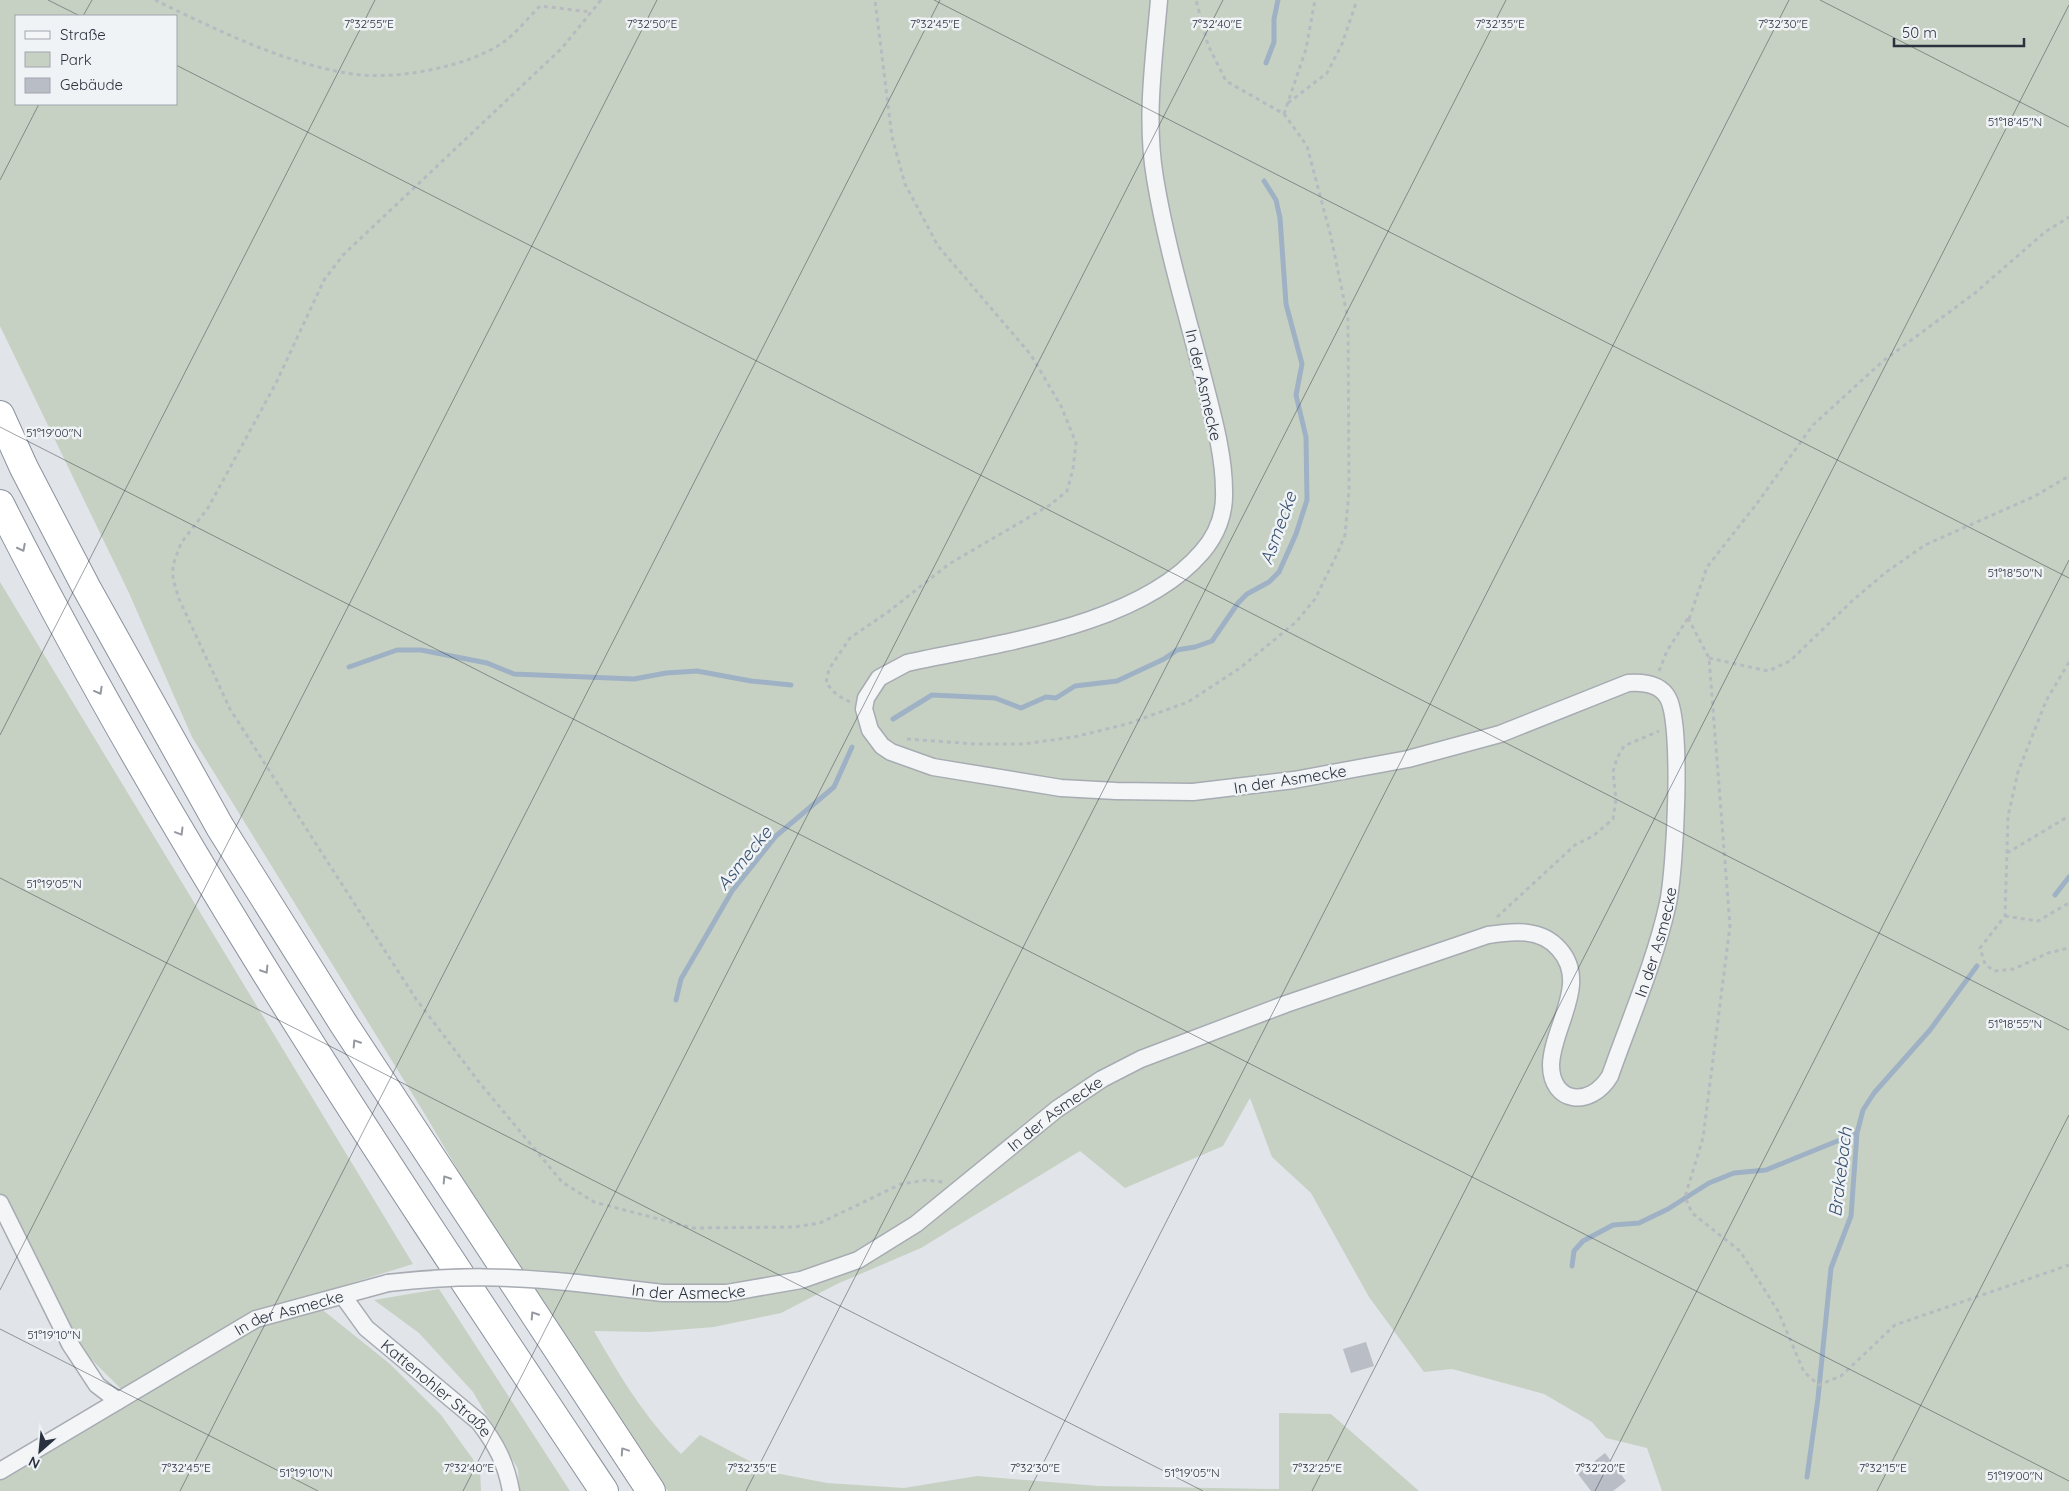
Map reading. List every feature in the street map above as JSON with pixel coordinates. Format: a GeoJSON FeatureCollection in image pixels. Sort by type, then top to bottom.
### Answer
{"type":"FeatureCollection","features":[{"type":"Feature","properties":{"kind":"highway"},"geometry":{"type":"LineString","coordinates":[[0,415],[24,468],[86,587],[220,826],[343,1023],[651,1491]]}},
{"type":"Feature","properties":{"kind":"highway"},"geometry":{"type":"LineString","coordinates":[[0,504],[119,729],[218,895],[390,1169],[604,1491]]}},
{"type":"Feature","properties":{"kind":"street","name":"In der Asmecke"},"geometry":{"type":"LineString","coordinates":[[0,1471],[256,1319],[388,1284],[443,1277],[482,1276],[578,1283],[663,1293],[728,1293],[800,1280],[858,1260],[916,1224],[966,1185],[1056,1109],[1102,1080],[1141,1059],[1286,1004],[1488,935],[1509,932],[1538,935],[1549,939],[1564,954],[1570,970],[1571,988],[1553,1052],[1552,1077],[1556,1086],[1571,1096],[1579,1098],[1596,1093],[1610,1076],[1658,943],[1668,901],[1673,865],[1676,744],[1674,721],[1668,698],[1652,685],[1641,682],[1628,683],[1500,734],[1408,759],[1294,780],[1193,792],[1061,788],[933,767],[904,758],[882,746],[870,730],[864,709],[866,698],[879,678],[907,663],[1069,627],[1104,616],[1145,597],[1188,566],[1203,552],[1219,525],[1224,492],[1222,466],[1210,406],[1154,176],[1150,98],[1159,0]]}},
{"type":"Feature","properties":{"kind":"street"},"geometry":{"type":"LineString","coordinates":[[0,1203],[70,1344],[97,1385],[118,1401]]}},
{"type":"Feature","properties":{"kind":"street","name":"Kattenohler Straße"},"geometry":{"type":"LineString","coordinates":[[344,1296],[366,1328],[479,1422],[493,1440],[502,1456],[511,1491]]}},
{"type":"Feature","properties":{"kind":"path"},"geometry":{"type":"LineString","coordinates":[[155,0],[240,40],[285,56],[342,73],[384,75],[424,72],[467,61],[505,41],[540,6],[591,12]]}},
{"type":"Feature","properties":{"kind":"path"},"geometry":{"type":"LineString","coordinates":[[601,0],[562,48],[344,254],[324,280],[276,383],[208,508],[181,544],[173,565],[173,579],[179,599],[230,709],[416,1000],[479,1082],[562,1182],[594,1202],[693,1228],[794,1227],[820,1223],[901,1184],[928,1180],[966,1185]]}},
{"type":"Feature","properties":{"kind":"path"},"geometry":{"type":"LineString","coordinates":[[864,709],[838,694],[826,684],[829,669],[850,638],[888,612],[949,564],[1050,505],[1067,491],[1073,469],[1076,443],[1061,406],[1031,355],[938,246],[905,184],[892,137],[875,0]]}},
{"type":"Feature","properties":{"kind":"path"},"geometry":{"type":"LineString","coordinates":[[1196,0],[1208,46],[1226,81],[1284,114],[1306,49],[1316,0]]}},
{"type":"Feature","properties":{"kind":"path"},"geometry":{"type":"LineString","coordinates":[[1288,104],[1327,73],[1342,44],[1357,0]]}},
{"type":"Feature","properties":{"kind":"path"},"geometry":{"type":"LineString","coordinates":[[1688,618],[1688,621],[1707,567],[1755,506],[1813,425],[1883,361],[1975,293],[2045,232],[2069,217]]}},
{"type":"Feature","properties":{"kind":"path"},"geometry":{"type":"LineString","coordinates":[[1709,658],[1768,671],[1790,661],[1852,601],[1885,573],[1925,545],[2035,496],[2069,476]]}},
{"type":"Feature","properties":{"kind":"path"},"geometry":{"type":"LineString","coordinates":[[1688,618],[1709,658],[1730,926],[1703,1138],[1685,1197],[1692,1213],[1740,1251],[1778,1311],[1804,1372],[1819,1385],[1841,1376],[1895,1325],[2069,1265]]}},
{"type":"Feature","properties":{"kind":"path"},"geometry":{"type":"LineString","coordinates":[[1652,685],[1663,664],[1667,651],[1688,618]]}},
{"type":"Feature","properties":{"kind":"path"},"geometry":{"type":"LineString","coordinates":[[2069,662],[2046,702],[2018,772],[2008,816],[2005,916],[1980,948],[1985,964],[1994,971],[2014,969],[2048,953],[2069,948]]}},
{"type":"Feature","properties":{"kind":"path"},"geometry":{"type":"LineString","coordinates":[[1488,935],[1497,917],[1553,864],[1575,845],[1593,836],[1613,819],[1616,799],[1613,772],[1624,746],[1644,739],[1674,721]]}},
{"type":"Feature","properties":{"kind":"path"},"geometry":{"type":"LineString","coordinates":[[2007,853],[2069,816]]}},
{"type":"Feature","properties":{"kind":"path"},"geometry":{"type":"LineString","coordinates":[[2005,916],[2038,921],[2069,903]]}},
{"type":"Feature","properties":{"kind":"green space"},"geometry":{"type":"Polygon","coordinates":[[[0,0],[2069,0],[2069,1491],[1662,1491],[1647,1448],[1606,1438],[1592,1422],[1544,1394],[1452,1369],[1424,1372],[1369,1297],[1311,1193],[1272,1157],[1250,1098],[1223,1146],[1125,1188],[1080,1151],[921,1248],[837,1284],[781,1313],[714,1327],[649,1332],[594,1331],[633,1396],[681,1454],[700,1435],[770,1472],[827,1483],[904,1488],[977,1476],[1098,1486],[1279,1489],[1279,1413],[1331,1414],[1419,1491],[668,1491],[503,1247],[426,1116],[192,737],[129,593],[0,326],[0,0]]]}},
{"type":"Feature","properties":{"kind":"green space"},"geometry":{"type":"Polygon","coordinates":[[[0,582],[413,1264],[252,1314],[122,1390],[74,1342],[0,1194],[0,582]]]}},
{"type":"Feature","properties":{"kind":"green space"},"geometry":{"type":"Polygon","coordinates":[[[439,1289],[570,1491],[519,1491],[518,1469],[473,1392],[419,1333],[374,1300],[439,1289]]]}},
{"type":"Feature","properties":{"kind":"green space"},"geometry":{"type":"Polygon","coordinates":[[[319,1307],[390,1364],[441,1415],[480,1469],[481,1491],[0,1491],[0,1477],[259,1326],[319,1307]]]}},
{"type":"Feature","properties":{"kind":"building"},"geometry":{"type":"Polygon","coordinates":[[[1366,1342],[1374,1366],[1351,1373],[1343,1349],[1366,1342]]]}},
{"type":"Feature","properties":{"kind":"building"},"geometry":{"type":"Polygon","coordinates":[[[1605,1453],[1626,1481],[1613,1491],[1591,1491],[1578,1474],[1605,1453]]]}},
{"type":"Feature","properties":{"kind":"waterway","name":"Asmecke"},"geometry":{"type":"LineString","coordinates":[[1266,63],[1274,42],[1274,19],[1278,0]]}},
{"type":"Feature","properties":{"kind":"waterway","name":"Asmecke"},"geometry":{"type":"LineString","coordinates":[[893,719],[932,695],[995,698],[1021,708],[1046,697],[1056,698],[1075,686],[1117,681],[1164,659],[1177,650],[1195,647],[1212,641],[1238,603],[1247,594],[1269,582],[1279,572],[1296,534],[1307,500],[1306,437],[1296,395],[1302,364],[1286,304],[1280,218],[1276,200],[1264,181]]}},
{"type":"Feature","properties":{"kind":"waterway"},"geometry":{"type":"LineString","coordinates":[[349,667],[397,650],[421,650],[487,663],[514,674],[634,679],[666,673],[697,671],[751,681],[791,685]]}},
{"type":"Feature","properties":{"kind":"waterway","name":"Asmecke"},"geometry":{"type":"LineString","coordinates":[[676,1000],[681,979],[732,891],[776,836],[834,787],[852,747]]}},
{"type":"Feature","properties":{"kind":"waterway","name":"Brakebach"},"geometry":{"type":"LineString","coordinates":[[2055,895],[2069,877]]}},
{"type":"Feature","properties":{"kind":"waterway","name":"Brakebach"},"geometry":{"type":"LineString","coordinates":[[1807,1477],[1818,1398],[1831,1268],[1851,1216],[1857,1133],[1863,1110],[1874,1093],[1930,1030],[1977,966]]}},
{"type":"Feature","properties":{"kind":"waterway"},"geometry":{"type":"LineString","coordinates":[[1572,1266],[1574,1251],[1583,1241],[1613,1225],[1639,1223],[1668,1209],[1709,1183],[1734,1173],[1766,1170],[1857,1133]]}}]}
